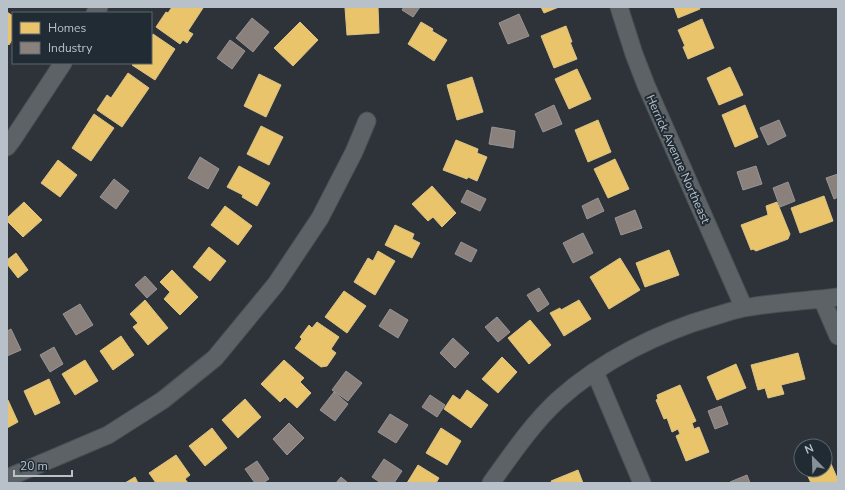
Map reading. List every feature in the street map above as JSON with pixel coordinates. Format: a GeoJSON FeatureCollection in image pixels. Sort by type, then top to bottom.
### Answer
{"type":"FeatureCollection","features":[{"type":"Feature","properties":{"kind":"street","name":"Herrick Avenue Northeast"},"geometry":{"type":"LineString","coordinates":[[619,7],[646,85],[744,308]]}},
{"type":"Feature","properties":{"kind":"street"},"geometry":{"type":"LineString","coordinates":[[7,147],[14,140],[62,64]]}},
{"type":"Feature","properties":{"kind":"street"},"geometry":{"type":"LineString","coordinates":[[7,478],[108,435],[163,400],[215,358],[276,284],[320,218],[354,152],[366,120]]}},
{"type":"Feature","properties":{"kind":"street"},"geometry":{"type":"LineString","coordinates":[[491,483],[535,424],[558,400],[595,372],[661,334],[744,308],[830,298],[838,336]]}},
{"type":"Feature","properties":{"kind":"street"},"geometry":{"type":"LineString","coordinates":[[595,372],[642,483]]}},
{"type":"Feature","properties":{"kind":"building: Homes"},"geometry":{"type":"Polygon","coordinates":[[[172,7],[203,8],[188,31],[193,34],[187,43],[183,40],[180,44],[156,27],[166,12],[168,13],[172,7]]]}},
{"type":"Feature","properties":{"kind":"building: Homes"},"geometry":{"type":"Polygon","coordinates":[[[378,7],[379,33],[347,35],[345,8],[378,7]]]}},
{"type":"Feature","properties":{"kind":"building: Homes"},"geometry":{"type":"Polygon","coordinates":[[[541,7],[559,7],[544,13],[541,7]]]}},
{"type":"Feature","properties":{"kind":"building: Homes"},"geometry":{"type":"Polygon","coordinates":[[[674,7],[699,7],[700,9],[678,18],[674,7]]]}},
{"type":"Feature","properties":{"kind":"building: Homes"},"geometry":{"type":"Polygon","coordinates":[[[7,12],[12,15],[12,40],[9,45],[7,43],[7,12]]]}},
{"type":"Feature","properties":{"kind":"building: Homes"},"geometry":{"type":"Polygon","coordinates":[[[702,19],[714,48],[688,59],[683,47],[685,46],[678,30],[702,19]]]}},
{"type":"Feature","properties":{"kind":"building: Homes"},"geometry":{"type":"Polygon","coordinates":[[[300,22],[318,40],[293,66],[274,48],[300,22]]]}},
{"type":"Feature","properties":{"kind":"building: Homes"},"geometry":{"type":"Polygon","coordinates":[[[421,22],[447,40],[434,61],[408,44],[421,22]]]}},
{"type":"Feature","properties":{"kind":"building: Homes"},"geometry":{"type":"Polygon","coordinates":[[[566,26],[572,42],[570,42],[577,59],[554,68],[541,36],[566,26]]]}},
{"type":"Feature","properties":{"kind":"building: Homes"},"geometry":{"type":"Polygon","coordinates":[[[153,34],[175,49],[155,80],[132,65],[152,64],[153,34]]]}},
{"type":"Feature","properties":{"kind":"building: Homes"},"geometry":{"type":"Polygon","coordinates":[[[730,67],[743,95],[719,105],[707,78],[730,67]]]}},
{"type":"Feature","properties":{"kind":"building: Homes"},"geometry":{"type":"Polygon","coordinates":[[[577,69],[591,99],[569,109],[555,79],[577,69]]]}},
{"type":"Feature","properties":{"kind":"building: Homes"},"geometry":{"type":"Polygon","coordinates":[[[128,73],[149,88],[122,127],[97,110],[107,95],[111,98],[128,73]]]}},
{"type":"Feature","properties":{"kind":"building: Homes"},"geometry":{"type":"Polygon","coordinates":[[[259,74],[281,85],[266,117],[244,106],[259,74]]]}},
{"type":"Feature","properties":{"kind":"building: Homes"},"geometry":{"type":"Polygon","coordinates":[[[472,77],[483,112],[457,120],[447,85],[472,77]]]}},
{"type":"Feature","properties":{"kind":"building: Homes"},"geometry":{"type":"Polygon","coordinates":[[[745,105],[758,137],[735,147],[722,115],[745,105]]]}},
{"type":"Feature","properties":{"kind":"building: Homes"},"geometry":{"type":"Polygon","coordinates":[[[94,114],[114,128],[91,161],[72,148],[94,114]]]}},
{"type":"Feature","properties":{"kind":"building: Homes"},"geometry":{"type":"Polygon","coordinates":[[[598,120],[611,152],[588,162],[575,130],[598,120]]]}},
{"type":"Feature","properties":{"kind":"building: Homes"},"geometry":{"type":"Polygon","coordinates":[[[261,126],[283,137],[269,165],[247,154],[261,126]]]}},
{"type":"Feature","properties":{"kind":"building: Homes"},"geometry":{"type":"Polygon","coordinates":[[[456,140],[478,149],[477,153],[487,157],[477,181],[443,170],[456,140]]]}},
{"type":"Feature","properties":{"kind":"building: Homes"},"geometry":{"type":"Polygon","coordinates":[[[615,159],[629,189],[608,198],[594,169],[615,159]]]}},
{"type":"Feature","properties":{"kind":"building: Homes"},"geometry":{"type":"Polygon","coordinates":[[[58,160],[77,175],[60,197],[41,183],[58,160]]]}},
{"type":"Feature","properties":{"kind":"building: Homes"},"geometry":{"type":"Polygon","coordinates":[[[239,166],[270,183],[257,206],[242,197],[243,195],[227,187],[239,166]]]}},
{"type":"Feature","properties":{"kind":"building: Homes"},"geometry":{"type":"Polygon","coordinates":[[[432,186],[456,213],[442,227],[433,217],[428,221],[412,204],[432,186]]]}},
{"type":"Feature","properties":{"kind":"building: Homes"},"geometry":{"type":"Polygon","coordinates":[[[824,196],[833,221],[800,233],[791,208],[824,196]]]}},
{"type":"Feature","properties":{"kind":"building: Homes"},"geometry":{"type":"Polygon","coordinates":[[[24,202],[42,220],[23,237],[7,221],[7,218],[24,202]]]}},
{"type":"Feature","properties":{"kind":"building: Homes"},"geometry":{"type":"Polygon","coordinates":[[[777,202],[790,234],[788,239],[756,251],[753,249],[751,250],[741,225],[768,215],[766,206],[777,202]]]}},
{"type":"Feature","properties":{"kind":"building: Homes"},"geometry":{"type":"Polygon","coordinates":[[[225,206],[252,226],[238,245],[211,225],[225,206]]]}},
{"type":"Feature","properties":{"kind":"building: Homes"},"geometry":{"type":"Polygon","coordinates":[[[395,225],[414,234],[412,239],[420,243],[412,258],[385,245],[395,225]]]}},
{"type":"Feature","properties":{"kind":"building: Homes"},"geometry":{"type":"Polygon","coordinates":[[[209,247],[226,261],[210,281],[193,267],[209,247]]]}},
{"type":"Feature","properties":{"kind":"building: Homes"},"geometry":{"type":"Polygon","coordinates":[[[669,250],[679,275],[645,287],[636,263],[669,250]]]}},
{"type":"Feature","properties":{"kind":"building: Homes"},"geometry":{"type":"Polygon","coordinates":[[[378,251],[395,261],[375,295],[354,282],[368,258],[373,261],[378,251]]]}},
{"type":"Feature","properties":{"kind":"building: Homes"},"geometry":{"type":"Polygon","coordinates":[[[16,253],[28,270],[18,278],[7,264],[7,260],[16,253]]]}},
{"type":"Feature","properties":{"kind":"building: Homes"},"geometry":{"type":"Polygon","coordinates":[[[620,258],[640,290],[609,309],[590,277],[620,258]]]}},
{"type":"Feature","properties":{"kind":"building: Homes"},"geometry":{"type":"Polygon","coordinates":[[[172,270],[198,297],[180,315],[164,299],[170,292],[160,282],[172,270]]]}},
{"type":"Feature","properties":{"kind":"building: Homes"},"geometry":{"type":"Polygon","coordinates":[[[344,291],[366,306],[347,333],[325,317],[344,291]]]}},
{"type":"Feature","properties":{"kind":"building: Homes"},"geometry":{"type":"Polygon","coordinates":[[[145,300],[168,328],[148,345],[133,327],[138,323],[130,314],[145,300]]]}},
{"type":"Feature","properties":{"kind":"building: Homes"},"geometry":{"type":"Polygon","coordinates":[[[579,300],[591,319],[564,336],[550,313],[560,308],[561,310],[579,300]]]}},
{"type":"Feature","properties":{"kind":"building: Homes"},"geometry":{"type":"Polygon","coordinates":[[[530,320],[551,345],[529,364],[508,338],[530,320]]]}},
{"type":"Feature","properties":{"kind":"building: Homes"},"geometry":{"type":"Polygon","coordinates":[[[317,322],[339,337],[331,349],[336,353],[327,366],[321,367],[295,348],[302,339],[300,337],[309,325],[312,328],[317,322]]]}},
{"type":"Feature","properties":{"kind":"building: Homes"},"geometry":{"type":"Polygon","coordinates":[[[121,336],[134,355],[113,370],[100,351],[121,336]]]}},
{"type":"Feature","properties":{"kind":"building: Homes"},"geometry":{"type":"Polygon","coordinates":[[[798,353],[805,379],[781,385],[784,394],[768,398],[765,388],[758,390],[751,365],[798,353]]]}},
{"type":"Feature","properties":{"kind":"building: Homes"},"geometry":{"type":"Polygon","coordinates":[[[502,357],[517,372],[498,393],[482,379],[502,357]]]}},
{"type":"Feature","properties":{"kind":"building: Homes"},"geometry":{"type":"Polygon","coordinates":[[[85,360],[98,381],[75,395],[62,374],[85,360]]]}},
{"type":"Feature","properties":{"kind":"building: Homes"},"geometry":{"type":"Polygon","coordinates":[[[284,360],[304,378],[300,382],[311,393],[297,408],[285,397],[280,402],[261,384],[284,360]]]}},
{"type":"Feature","properties":{"kind":"building: Homes"},"geometry":{"type":"Polygon","coordinates":[[[736,364],[746,388],[717,400],[707,377],[736,364]]]}},
{"type":"Feature","properties":{"kind":"building: Homes"},"geometry":{"type":"Polygon","coordinates":[[[49,379],[60,403],[35,415],[24,391],[49,379]]]}},
{"type":"Feature","properties":{"kind":"building: Homes"},"geometry":{"type":"Polygon","coordinates":[[[680,385],[696,421],[692,423],[694,429],[699,427],[709,452],[686,461],[676,436],[680,434],[678,429],[672,432],[667,418],[664,419],[656,400],[658,399],[657,395],[680,385]]]}},
{"type":"Feature","properties":{"kind":"building: Homes"},"geometry":{"type":"Polygon","coordinates":[[[467,390],[488,405],[471,428],[444,409],[453,395],[460,400],[467,390]]]}},
{"type":"Feature","properties":{"kind":"building: Homes"},"geometry":{"type":"Polygon","coordinates":[[[245,399],[261,417],[238,438],[222,420],[245,399]]]}},
{"type":"Feature","properties":{"kind":"building: Homes"},"geometry":{"type":"Polygon","coordinates":[[[8,400],[18,422],[7,428],[7,401],[8,400]]]}},
{"type":"Feature","properties":{"kind":"building: Homes"},"geometry":{"type":"Polygon","coordinates":[[[212,428],[227,448],[205,466],[189,446],[212,428]]]}},
{"type":"Feature","properties":{"kind":"building: Homes"},"geometry":{"type":"Polygon","coordinates":[[[441,428],[461,441],[447,465],[426,453],[441,428]]]}},
{"type":"Feature","properties":{"kind":"building: Homes"},"geometry":{"type":"Polygon","coordinates":[[[176,455],[190,475],[185,479],[188,483],[156,483],[149,473],[176,455]]]}},
{"type":"Feature","properties":{"kind":"building: Homes"},"geometry":{"type":"Polygon","coordinates":[[[418,465],[439,478],[436,483],[407,483],[418,465]]]}},
{"type":"Feature","properties":{"kind":"building: Homes"},"geometry":{"type":"Polygon","coordinates":[[[833,468],[838,480],[838,483],[811,483],[809,478],[833,478],[833,468]]]}},
{"type":"Feature","properties":{"kind":"building: Homes"},"geometry":{"type":"Polygon","coordinates":[[[578,470],[583,483],[552,483],[551,481],[578,470]]]}},
{"type":"Feature","properties":{"kind":"building: Homes"},"geometry":{"type":"Polygon","coordinates":[[[135,477],[138,483],[125,483],[135,477]]]}},
{"type":"Feature","properties":{"kind":"building: Industry"},"geometry":{"type":"Polygon","coordinates":[[[404,7],[420,7],[413,17],[402,10],[404,7]]]}},
{"type":"Feature","properties":{"kind":"building: Industry"},"geometry":{"type":"Polygon","coordinates":[[[519,14],[529,36],[508,44],[499,23],[519,14]]]}},
{"type":"Feature","properties":{"kind":"building: Industry"},"geometry":{"type":"Polygon","coordinates":[[[252,18],[269,32],[253,52],[236,38],[252,18]]]}},
{"type":"Feature","properties":{"kind":"building: Industry"},"geometry":{"type":"Polygon","coordinates":[[[230,40],[245,51],[232,69],[217,58],[230,40]]]}},
{"type":"Feature","properties":{"kind":"building: Industry"},"geometry":{"type":"Polygon","coordinates":[[[554,105],[562,124],[543,132],[535,114],[554,105]]]}},
{"type":"Feature","properties":{"kind":"building: Industry"},"geometry":{"type":"Polygon","coordinates":[[[779,120],[786,136],[768,145],[760,128],[779,120]]]}},
{"type":"Feature","properties":{"kind":"building: Industry"},"geometry":{"type":"Polygon","coordinates":[[[492,127],[515,131],[513,148],[489,144],[492,127]]]}},
{"type":"Feature","properties":{"kind":"building: Industry"},"geometry":{"type":"Polygon","coordinates":[[[200,157],[219,169],[208,189],[188,178],[200,157]]]}},
{"type":"Feature","properties":{"kind":"building: Industry"},"geometry":{"type":"Polygon","coordinates":[[[756,166],[762,184],[743,190],[737,172],[756,166]]]}},
{"type":"Feature","properties":{"kind":"building: Industry"},"geometry":{"type":"Polygon","coordinates":[[[838,174],[838,197],[834,199],[826,178],[838,174]]]}},
{"type":"Feature","properties":{"kind":"building: Industry"},"geometry":{"type":"Polygon","coordinates":[[[114,179],[129,191],[116,209],[100,197],[114,179]]]}},
{"type":"Feature","properties":{"kind":"building: Industry"},"geometry":{"type":"Polygon","coordinates":[[[788,182],[795,201],[780,207],[773,188],[788,182]]]}},
{"type":"Feature","properties":{"kind":"building: Industry"},"geometry":{"type":"Polygon","coordinates":[[[467,190],[486,199],[480,211],[461,202],[467,190]]]}},
{"type":"Feature","properties":{"kind":"building: Industry"},"geometry":{"type":"Polygon","coordinates":[[[598,198],[604,211],[587,219],[582,206],[598,198]]]}},
{"type":"Feature","properties":{"kind":"building: Industry"},"geometry":{"type":"Polygon","coordinates":[[[635,210],[642,228],[621,235],[615,218],[635,210]]]}},
{"type":"Feature","properties":{"kind":"building: Industry"},"geometry":{"type":"Polygon","coordinates":[[[583,233],[593,253],[573,263],[563,243],[583,233]]]}},
{"type":"Feature","properties":{"kind":"building: Industry"},"geometry":{"type":"Polygon","coordinates":[[[461,242],[477,250],[471,262],[455,254],[461,242]]]}},
{"type":"Feature","properties":{"kind":"building: Industry"},"geometry":{"type":"Polygon","coordinates":[[[145,276],[157,289],[147,298],[135,285],[145,276]]]}},
{"type":"Feature","properties":{"kind":"building: Industry"},"geometry":{"type":"Polygon","coordinates":[[[539,288],[549,304],[538,312],[527,295],[539,288]]]}},
{"type":"Feature","properties":{"kind":"building: Industry"},"geometry":{"type":"Polygon","coordinates":[[[80,304],[93,325],[76,335],[63,314],[80,304]]]}},
{"type":"Feature","properties":{"kind":"building: Industry"},"geometry":{"type":"Polygon","coordinates":[[[390,309],[408,320],[398,338],[379,326],[390,309]]]}},
{"type":"Feature","properties":{"kind":"building: Industry"},"geometry":{"type":"Polygon","coordinates":[[[497,317],[510,332],[498,342],[485,327],[497,317]]]}},
{"type":"Feature","properties":{"kind":"building: Industry"},"geometry":{"type":"Polygon","coordinates":[[[11,329],[21,350],[7,356],[7,331],[11,329]]]}},
{"type":"Feature","properties":{"kind":"building: Industry"},"geometry":{"type":"Polygon","coordinates":[[[453,338],[469,353],[455,368],[440,353],[453,338]]]}},
{"type":"Feature","properties":{"kind":"building: Industry"},"geometry":{"type":"Polygon","coordinates":[[[54,347],[63,364],[50,372],[40,355],[54,347]]]}},
{"type":"Feature","properties":{"kind":"building: Industry"},"geometry":{"type":"Polygon","coordinates":[[[346,371],[362,383],[348,401],[332,390],[346,371]]]}},
{"type":"Feature","properties":{"kind":"building: Industry"},"geometry":{"type":"Polygon","coordinates":[[[334,392],[348,404],[335,421],[320,410],[334,392]]]}},
{"type":"Feature","properties":{"kind":"building: Industry"},"geometry":{"type":"Polygon","coordinates":[[[430,395],[445,405],[437,417],[422,407],[430,395]]]}},
{"type":"Feature","properties":{"kind":"building: Industry"},"geometry":{"type":"Polygon","coordinates":[[[721,406],[728,424],[715,429],[708,411],[721,406]]]}},
{"type":"Feature","properties":{"kind":"building: Industry"},"geometry":{"type":"Polygon","coordinates":[[[390,414],[408,425],[396,443],[378,432],[390,414]]]}},
{"type":"Feature","properties":{"kind":"building: Industry"},"geometry":{"type":"Polygon","coordinates":[[[289,423],[304,438],[287,455],[273,439],[289,423]]]}},
{"type":"Feature","properties":{"kind":"building: Industry"},"geometry":{"type":"Polygon","coordinates":[[[384,459],[402,471],[394,483],[381,483],[372,477],[384,459]]]}},
{"type":"Feature","properties":{"kind":"building: Industry"},"geometry":{"type":"Polygon","coordinates":[[[257,461],[269,479],[263,483],[255,483],[245,469],[257,461]]]}},
{"type":"Feature","properties":{"kind":"building: Industry"},"geometry":{"type":"Polygon","coordinates":[[[747,475],[750,483],[730,483],[730,482],[747,475]]]}},
{"type":"Feature","properties":{"kind":"building: Industry"},"geometry":{"type":"Polygon","coordinates":[[[341,477],[348,483],[336,483],[341,477]]]}}]}
